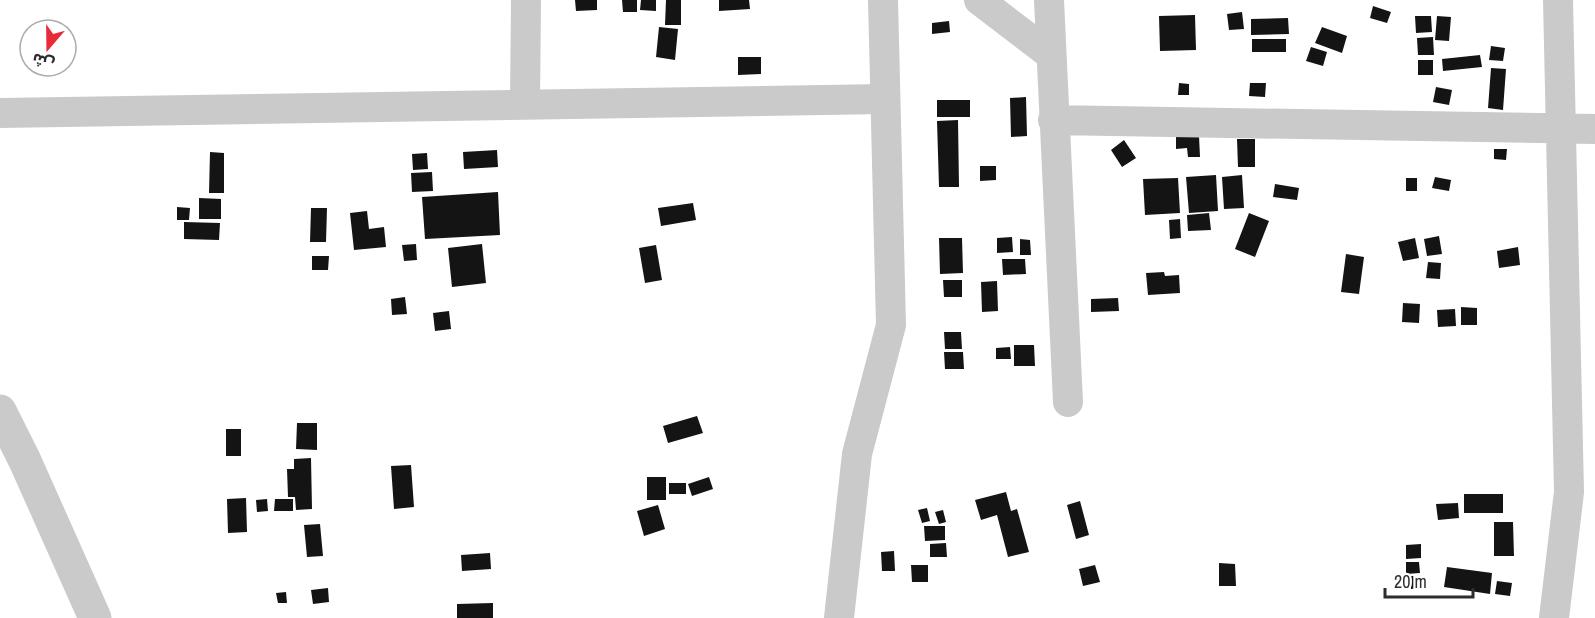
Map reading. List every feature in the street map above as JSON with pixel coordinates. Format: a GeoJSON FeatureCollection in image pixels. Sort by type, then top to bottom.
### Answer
{"type":"FeatureCollection","features":[{"type":"Feature","properties":{"kind":"street"},"geometry":{"type":"LineString","coordinates":[[525,104],[526,0]]}},
{"type":"Feature","properties":{"kind":"street"},"geometry":{"type":"LineString","coordinates":[[839,618],[857,454],[891,325],[883,0]]}},
{"type":"Feature","properties":{"kind":"street"},"geometry":{"type":"LineString","coordinates":[[979,0],[1051,55]]}},
{"type":"Feature","properties":{"kind":"street"},"geometry":{"type":"LineString","coordinates":[[1049,0],[1068,402]]}},
{"type":"Feature","properties":{"kind":"street"},"geometry":{"type":"LineString","coordinates":[[1554,618],[1569,492],[1558,0]]}},
{"type":"Feature","properties":{"kind":"street"},"geometry":{"type":"LineString","coordinates":[[0,113],[885,99]]}},
{"type":"Feature","properties":{"kind":"street"},"geometry":{"type":"LineString","coordinates":[[1053,120],[1595,129]]}},
{"type":"Feature","properties":{"kind":"street"},"geometry":{"type":"LineString","coordinates":[[0,411],[25,461],[94,618]]}},
{"type":"Feature","properties":{"kind":"building"},"geometry":{"type":"Polygon","coordinates":[[[575,0],[597,0],[597,10],[576,11],[575,0]]]}},
{"type":"Feature","properties":{"kind":"building"},"geometry":{"type":"Polygon","coordinates":[[[622,0],[637,0],[637,12],[623,12],[622,0]]]}},
{"type":"Feature","properties":{"kind":"building"},"geometry":{"type":"Polygon","coordinates":[[[641,0],[656,0],[656,11],[640,10],[641,0]]]}},
{"type":"Feature","properties":{"kind":"building"},"geometry":{"type":"Polygon","coordinates":[[[666,0],[681,0],[681,25],[665,25],[666,0]]]}},
{"type":"Feature","properties":{"kind":"building"},"geometry":{"type":"Polygon","coordinates":[[[719,0],[749,0],[750,9],[719,11],[719,0]]]}},
{"type":"Feature","properties":{"kind":"building"},"geometry":{"type":"Polygon","coordinates":[[[1373,6],[1391,12],[1387,23],[1370,18],[1373,6]]]}},
{"type":"Feature","properties":{"kind":"building"},"geometry":{"type":"Polygon","coordinates":[[[1242,12],[1244,29],[1229,30],[1227,14],[1242,12]]]}},
{"type":"Feature","properties":{"kind":"building"},"geometry":{"type":"Polygon","coordinates":[[[1195,15],[1196,50],[1160,51],[1159,16],[1195,15]]]}},
{"type":"Feature","properties":{"kind":"building"},"geometry":{"type":"Polygon","coordinates":[[[1415,16],[1431,16],[1432,32],[1416,33],[1415,16]]]}},
{"type":"Feature","properties":{"kind":"building"},"geometry":{"type":"Polygon","coordinates":[[[1437,16],[1451,17],[1449,41],[1435,40],[1437,16]]]}},
{"type":"Feature","properties":{"kind":"building"},"geometry":{"type":"Polygon","coordinates":[[[1288,18],[1289,34],[1251,35],[1251,19],[1288,18]]]}},
{"type":"Feature","properties":{"kind":"building"},"geometry":{"type":"Polygon","coordinates":[[[949,21],[950,32],[932,34],[932,23],[949,21]]]}},
{"type":"Feature","properties":{"kind":"building"},"geometry":{"type":"Polygon","coordinates":[[[659,27],[678,29],[675,60],[656,57],[659,27]]]}},
{"type":"Feature","properties":{"kind":"building"},"geometry":{"type":"Polygon","coordinates":[[[1322,27],[1347,36],[1342,53],[1315,43],[1322,27]]]}},
{"type":"Feature","properties":{"kind":"building"},"geometry":{"type":"Polygon","coordinates":[[[1433,37],[1434,55],[1418,55],[1417,38],[1433,37]]]}},
{"type":"Feature","properties":{"kind":"building"},"geometry":{"type":"Polygon","coordinates":[[[1252,39],[1286,39],[1286,52],[1252,52],[1252,39]]]}},
{"type":"Feature","properties":{"kind":"building"},"geometry":{"type":"Polygon","coordinates":[[[1491,46],[1505,48],[1503,61],[1489,60],[1491,46]]]}},
{"type":"Feature","properties":{"kind":"building"},"geometry":{"type":"Polygon","coordinates":[[[1311,47],[1327,52],[1323,66],[1306,61],[1311,47]]]}},
{"type":"Feature","properties":{"kind":"building"},"geometry":{"type":"Polygon","coordinates":[[[1480,55],[1482,67],[1443,71],[1442,59],[1480,55]]]}},
{"type":"Feature","properties":{"kind":"building"},"geometry":{"type":"Polygon","coordinates":[[[738,57],[761,57],[761,74],[738,75],[738,57]]]}},
{"type":"Feature","properties":{"kind":"building"},"geometry":{"type":"Polygon","coordinates":[[[1418,60],[1433,60],[1433,75],[1418,75],[1418,60]]]}},
{"type":"Feature","properties":{"kind":"building"},"geometry":{"type":"Polygon","coordinates":[[[1491,68],[1506,69],[1503,110],[1488,108],[1491,68]]]}},
{"type":"Feature","properties":{"kind":"building"},"geometry":{"type":"Polygon","coordinates":[[[1179,83],[1189,84],[1189,95],[1178,95],[1179,83]]]}},
{"type":"Feature","properties":{"kind":"building"},"geometry":{"type":"Polygon","coordinates":[[[1250,83],[1266,83],[1265,97],[1249,96],[1250,83]]]}},
{"type":"Feature","properties":{"kind":"building"},"geometry":{"type":"Polygon","coordinates":[[[1436,87],[1452,90],[1449,105],[1433,102],[1436,87]]]}},
{"type":"Feature","properties":{"kind":"building"},"geometry":{"type":"Polygon","coordinates":[[[1026,97],[1027,136],[1011,137],[1010,98],[1026,97]]]}},
{"type":"Feature","properties":{"kind":"building"},"geometry":{"type":"Polygon","coordinates":[[[937,100],[970,100],[970,117],[937,117],[937,100]]]}},
{"type":"Feature","properties":{"kind":"building"},"geometry":{"type":"Polygon","coordinates":[[[958,120],[959,187],[939,187],[937,121],[958,120]]]}},
{"type":"Feature","properties":{"kind":"building"},"geometry":{"type":"Polygon","coordinates":[[[1199,136],[1200,157],[1188,157],[1187,148],[1176,149],[1176,137],[1199,136]]]}},
{"type":"Feature","properties":{"kind":"building"},"geometry":{"type":"Polygon","coordinates":[[[1237,139],[1255,139],[1255,167],[1238,167],[1237,139]]]}},
{"type":"Feature","properties":{"kind":"building"},"geometry":{"type":"Polygon","coordinates":[[[1124,140],[1136,158],[1122,167],[1111,150],[1124,140]]]}},
{"type":"Feature","properties":{"kind":"building"},"geometry":{"type":"Polygon","coordinates":[[[1494,149],[1507,149],[1506,160],[1494,159],[1494,149]]]}},
{"type":"Feature","properties":{"kind":"building"},"geometry":{"type":"Polygon","coordinates":[[[497,150],[498,167],[464,169],[463,152],[497,150]]]}},
{"type":"Feature","properties":{"kind":"building"},"geometry":{"type":"Polygon","coordinates":[[[210,152],[224,153],[224,193],[209,193],[210,152]]]}},
{"type":"Feature","properties":{"kind":"building"},"geometry":{"type":"Polygon","coordinates":[[[427,153],[428,169],[413,170],[412,154],[427,153]]]}},
{"type":"Feature","properties":{"kind":"building"},"geometry":{"type":"Polygon","coordinates":[[[980,166],[996,166],[996,180],[980,181],[980,166]]]}},
{"type":"Feature","properties":{"kind":"building"},"geometry":{"type":"Polygon","coordinates":[[[432,172],[433,191],[412,192],[411,173],[432,172]]]}},
{"type":"Feature","properties":{"kind":"building"},"geometry":{"type":"Polygon","coordinates":[[[1216,175],[1218,211],[1189,213],[1186,177],[1216,175]]]}},
{"type":"Feature","properties":{"kind":"building"},"geometry":{"type":"Polygon","coordinates":[[[1242,175],[1244,208],[1224,209],[1222,177],[1242,175]]]}},
{"type":"Feature","properties":{"kind":"building"},"geometry":{"type":"Polygon","coordinates":[[[1435,177],[1451,180],[1449,191],[1432,188],[1435,177]]]}},
{"type":"Feature","properties":{"kind":"building"},"geometry":{"type":"Polygon","coordinates":[[[1178,178],[1180,213],[1145,215],[1143,179],[1178,178]]]}},
{"type":"Feature","properties":{"kind":"building"},"geometry":{"type":"Polygon","coordinates":[[[1406,178],[1417,178],[1417,191],[1406,191],[1406,178]]]}},
{"type":"Feature","properties":{"kind":"building"},"geometry":{"type":"Polygon","coordinates":[[[1275,184],[1299,188],[1297,200],[1273,197],[1275,184]]]}},
{"type":"Feature","properties":{"kind":"building"},"geometry":{"type":"Polygon","coordinates":[[[498,192],[500,235],[425,239],[422,197],[498,192]]]}},
{"type":"Feature","properties":{"kind":"building"},"geometry":{"type":"Polygon","coordinates":[[[199,198],[221,199],[221,219],[199,219],[199,198]]]}},
{"type":"Feature","properties":{"kind":"building"},"geometry":{"type":"Polygon","coordinates":[[[693,203],[696,220],[661,226],[658,208],[693,203]]]}},
{"type":"Feature","properties":{"kind":"building"},"geometry":{"type":"Polygon","coordinates":[[[177,207],[190,208],[189,220],[177,220],[177,207]]]}},
{"type":"Feature","properties":{"kind":"building"},"geometry":{"type":"Polygon","coordinates":[[[311,208],[327,208],[326,242],[310,242],[311,208]]]}},
{"type":"Feature","properties":{"kind":"building"},"geometry":{"type":"Polygon","coordinates":[[[367,211],[369,229],[384,227],[386,247],[354,250],[350,213],[367,211]]]}},
{"type":"Feature","properties":{"kind":"building"},"geometry":{"type":"Polygon","coordinates":[[[1209,213],[1211,230],[1188,231],[1187,215],[1209,213]]]}},
{"type":"Feature","properties":{"kind":"building"},"geometry":{"type":"Polygon","coordinates":[[[1249,213],[1269,221],[1255,257],[1235,249],[1249,213]]]}},
{"type":"Feature","properties":{"kind":"building"},"geometry":{"type":"Polygon","coordinates":[[[1180,219],[1181,238],[1170,239],[1169,220],[1180,219]]]}},
{"type":"Feature","properties":{"kind":"building"},"geometry":{"type":"Polygon","coordinates":[[[184,222],[220,223],[219,240],[184,239],[184,222]]]}},
{"type":"Feature","properties":{"kind":"building"},"geometry":{"type":"Polygon","coordinates":[[[1439,236],[1442,254],[1427,256],[1424,239],[1439,236]]]}},
{"type":"Feature","properties":{"kind":"building"},"geometry":{"type":"Polygon","coordinates":[[[1012,237],[1013,252],[997,253],[997,238],[1012,237]]]}},
{"type":"Feature","properties":{"kind":"building"},"geometry":{"type":"Polygon","coordinates":[[[939,238],[962,238],[963,273],[940,274],[939,238]]]}},
{"type":"Feature","properties":{"kind":"building"},"geometry":{"type":"Polygon","coordinates":[[[1415,238],[1419,258],[1403,261],[1398,242],[1415,238]]]}},
{"type":"Feature","properties":{"kind":"building"},"geometry":{"type":"Polygon","coordinates":[[[1020,239],[1030,240],[1031,255],[1020,255],[1020,239]]]}},
{"type":"Feature","properties":{"kind":"building"},"geometry":{"type":"Polygon","coordinates":[[[416,244],[417,260],[404,261],[402,245],[416,244]]]}},
{"type":"Feature","properties":{"kind":"building"},"geometry":{"type":"Polygon","coordinates":[[[482,244],[486,283],[452,287],[448,248],[482,244]]]}},
{"type":"Feature","properties":{"kind":"building"},"geometry":{"type":"Polygon","coordinates":[[[656,245],[662,280],[645,283],[639,248],[656,245]]]}},
{"type":"Feature","properties":{"kind":"building"},"geometry":{"type":"Polygon","coordinates":[[[1518,247],[1520,265],[1499,268],[1497,251],[1518,247]]]}},
{"type":"Feature","properties":{"kind":"building"},"geometry":{"type":"Polygon","coordinates":[[[1346,254],[1364,257],[1359,294],[1341,292],[1346,254]]]}},
{"type":"Feature","properties":{"kind":"building"},"geometry":{"type":"Polygon","coordinates":[[[312,256],[329,256],[328,270],[312,270],[312,256]]]}},
{"type":"Feature","properties":{"kind":"building"},"geometry":{"type":"Polygon","coordinates":[[[1002,259],[1025,259],[1026,274],[1003,275],[1002,259]]]}},
{"type":"Feature","properties":{"kind":"building"},"geometry":{"type":"Polygon","coordinates":[[[1428,262],[1441,263],[1440,279],[1426,278],[1428,262]]]}},
{"type":"Feature","properties":{"kind":"building"},"geometry":{"type":"Polygon","coordinates":[[[1164,272],[1165,276],[1179,275],[1180,293],[1148,295],[1146,273],[1164,272]]]}},
{"type":"Feature","properties":{"kind":"building"},"geometry":{"type":"Polygon","coordinates":[[[943,280],[962,280],[962,297],[944,297],[943,280]]]}},
{"type":"Feature","properties":{"kind":"building"},"geometry":{"type":"Polygon","coordinates":[[[997,281],[998,311],[982,312],[981,282],[997,281]]]}},
{"type":"Feature","properties":{"kind":"building"},"geometry":{"type":"Polygon","coordinates":[[[405,297],[407,314],[392,315],[391,299],[405,297]]]}},
{"type":"Feature","properties":{"kind":"building"},"geometry":{"type":"Polygon","coordinates":[[[1118,298],[1119,311],[1091,312],[1091,299],[1118,298]]]}},
{"type":"Feature","properties":{"kind":"building"},"geometry":{"type":"Polygon","coordinates":[[[1403,303],[1420,304],[1419,323],[1402,322],[1403,303]]]}},
{"type":"Feature","properties":{"kind":"building"},"geometry":{"type":"Polygon","coordinates":[[[1461,307],[1477,308],[1477,325],[1461,325],[1461,307]]]}},
{"type":"Feature","properties":{"kind":"building"},"geometry":{"type":"Polygon","coordinates":[[[1455,309],[1456,326],[1438,327],[1437,310],[1455,309]]]}},
{"type":"Feature","properties":{"kind":"building"},"geometry":{"type":"Polygon","coordinates":[[[449,311],[451,329],[435,331],[433,313],[449,311]]]}},
{"type":"Feature","properties":{"kind":"building"},"geometry":{"type":"Polygon","coordinates":[[[944,332],[961,332],[962,349],[945,349],[944,332]]]}},
{"type":"Feature","properties":{"kind":"building"},"geometry":{"type":"Polygon","coordinates":[[[1014,345],[1034,345],[1035,366],[1014,366],[1014,345]]]}},
{"type":"Feature","properties":{"kind":"building"},"geometry":{"type":"Polygon","coordinates":[[[1010,347],[1011,359],[996,359],[996,348],[1010,347]]]}},
{"type":"Feature","properties":{"kind":"building"},"geometry":{"type":"Polygon","coordinates":[[[944,352],[963,352],[964,369],[945,369],[944,352]]]}},
{"type":"Feature","properties":{"kind":"building"},"geometry":{"type":"Polygon","coordinates":[[[697,416],[703,433],[668,443],[663,426],[697,416]]]}},
{"type":"Feature","properties":{"kind":"building"},"geometry":{"type":"Polygon","coordinates":[[[297,423],[317,423],[317,450],[296,449],[297,423]]]}},
{"type":"Feature","properties":{"kind":"building"},"geometry":{"type":"Polygon","coordinates":[[[226,429],[241,429],[241,456],[226,456],[226,429]]]}},
{"type":"Feature","properties":{"kind":"building"},"geometry":{"type":"Polygon","coordinates":[[[311,458],[312,509],[296,510],[295,497],[288,497],[287,469],[294,469],[294,459],[311,458]]]}},
{"type":"Feature","properties":{"kind":"building"},"geometry":{"type":"Polygon","coordinates":[[[411,465],[414,507],[394,509],[391,466],[411,465]]]}},
{"type":"Feature","properties":{"kind":"building"},"geometry":{"type":"Polygon","coordinates":[[[647,477],[666,477],[666,500],[647,500],[647,477]]]}},
{"type":"Feature","properties":{"kind":"building"},"geometry":{"type":"Polygon","coordinates":[[[709,477],[713,489],[692,496],[688,484],[709,477]]]}},
{"type":"Feature","properties":{"kind":"building"},"geometry":{"type":"Polygon","coordinates":[[[669,483],[686,483],[686,494],[669,494],[669,483]]]}},
{"type":"Feature","properties":{"kind":"building"},"geometry":{"type":"Polygon","coordinates":[[[1006,492],[1011,511],[1017,509],[1029,552],[1008,557],[997,515],[981,520],[975,500],[1006,492]]]}},
{"type":"Feature","properties":{"kind":"building"},"geometry":{"type":"Polygon","coordinates":[[[1464,494],[1503,494],[1503,513],[1464,513],[1464,494]]]}},
{"type":"Feature","properties":{"kind":"building"},"geometry":{"type":"Polygon","coordinates":[[[246,498],[247,532],[228,533],[227,499],[246,498]]]}},
{"type":"Feature","properties":{"kind":"building"},"geometry":{"type":"Polygon","coordinates":[[[267,499],[268,511],[257,512],[256,500],[267,499]]]}},
{"type":"Feature","properties":{"kind":"building"},"geometry":{"type":"Polygon","coordinates":[[[275,499],[293,499],[293,511],[274,511],[275,499]]]}},
{"type":"Feature","properties":{"kind":"building"},"geometry":{"type":"Polygon","coordinates":[[[1080,501],[1089,535],[1076,539],[1067,505],[1080,501]]]}},
{"type":"Feature","properties":{"kind":"building"},"geometry":{"type":"Polygon","coordinates":[[[1458,503],[1459,518],[1438,520],[1436,504],[1458,503]]]}},
{"type":"Feature","properties":{"kind":"building"},"geometry":{"type":"Polygon","coordinates":[[[658,505],[665,529],[644,536],[637,511],[658,505]]]}},
{"type":"Feature","properties":{"kind":"building"},"geometry":{"type":"Polygon","coordinates":[[[927,508],[930,521],[922,523],[918,510],[927,508]]]}},
{"type":"Feature","properties":{"kind":"building"},"geometry":{"type":"Polygon","coordinates":[[[943,510],[946,522],[939,524],[935,512],[943,510]]]}},
{"type":"Feature","properties":{"kind":"building"},"geometry":{"type":"Polygon","coordinates":[[[1494,522],[1513,522],[1514,556],[1494,556],[1494,522]]]}},
{"type":"Feature","properties":{"kind":"building"},"geometry":{"type":"Polygon","coordinates":[[[320,524],[323,556],[307,557],[304,525],[320,524]]]}},
{"type":"Feature","properties":{"kind":"building"},"geometry":{"type":"Polygon","coordinates":[[[924,526],[945,526],[945,540],[925,541],[924,526]]]}},
{"type":"Feature","properties":{"kind":"building"},"geometry":{"type":"Polygon","coordinates":[[[946,543],[947,557],[930,557],[930,544],[946,543]]]}},
{"type":"Feature","properties":{"kind":"building"},"geometry":{"type":"Polygon","coordinates":[[[1421,544],[1421,558],[1406,559],[1406,545],[1421,544]]]}},
{"type":"Feature","properties":{"kind":"building"},"geometry":{"type":"Polygon","coordinates":[[[894,551],[895,571],[882,571],[881,552],[894,551]]]}},
{"type":"Feature","properties":{"kind":"building"},"geometry":{"type":"Polygon","coordinates":[[[490,553],[491,569],[462,571],[461,555],[490,553]]]}},
{"type":"Feature","properties":{"kind":"building"},"geometry":{"type":"Polygon","coordinates":[[[1406,562],[1419,562],[1420,573],[1406,574],[1406,562]]]}},
{"type":"Feature","properties":{"kind":"building"},"geometry":{"type":"Polygon","coordinates":[[[1219,563],[1235,564],[1236,586],[1219,586],[1219,563]]]}},
{"type":"Feature","properties":{"kind":"building"},"geometry":{"type":"Polygon","coordinates":[[[911,565],[928,565],[928,582],[912,582],[911,565]]]}},
{"type":"Feature","properties":{"kind":"building"},"geometry":{"type":"Polygon","coordinates":[[[1095,565],[1100,582],[1083,586],[1079,569],[1095,565]]]}},
{"type":"Feature","properties":{"kind":"building"},"geometry":{"type":"Polygon","coordinates":[[[1447,567],[1492,573],[1490,594],[1444,587],[1447,567]]]}},
{"type":"Feature","properties":{"kind":"building"},"geometry":{"type":"Polygon","coordinates":[[[1411,576],[1421,576],[1421,588],[1411,589],[1411,576]]]}},
{"type":"Feature","properties":{"kind":"building"},"geometry":{"type":"Polygon","coordinates":[[[1497,581],[1512,583],[1510,596],[1495,594],[1497,581]]]}},
{"type":"Feature","properties":{"kind":"building"},"geometry":{"type":"Polygon","coordinates":[[[328,588],[329,602],[313,604],[311,590],[328,588]]]}},
{"type":"Feature","properties":{"kind":"building"},"geometry":{"type":"Polygon","coordinates":[[[286,592],[287,603],[278,603],[276,593],[286,592]]]}},
{"type":"Feature","properties":{"kind":"building"},"geometry":{"type":"Polygon","coordinates":[[[493,603],[493,618],[457,618],[457,604],[493,603]]]}}]}
